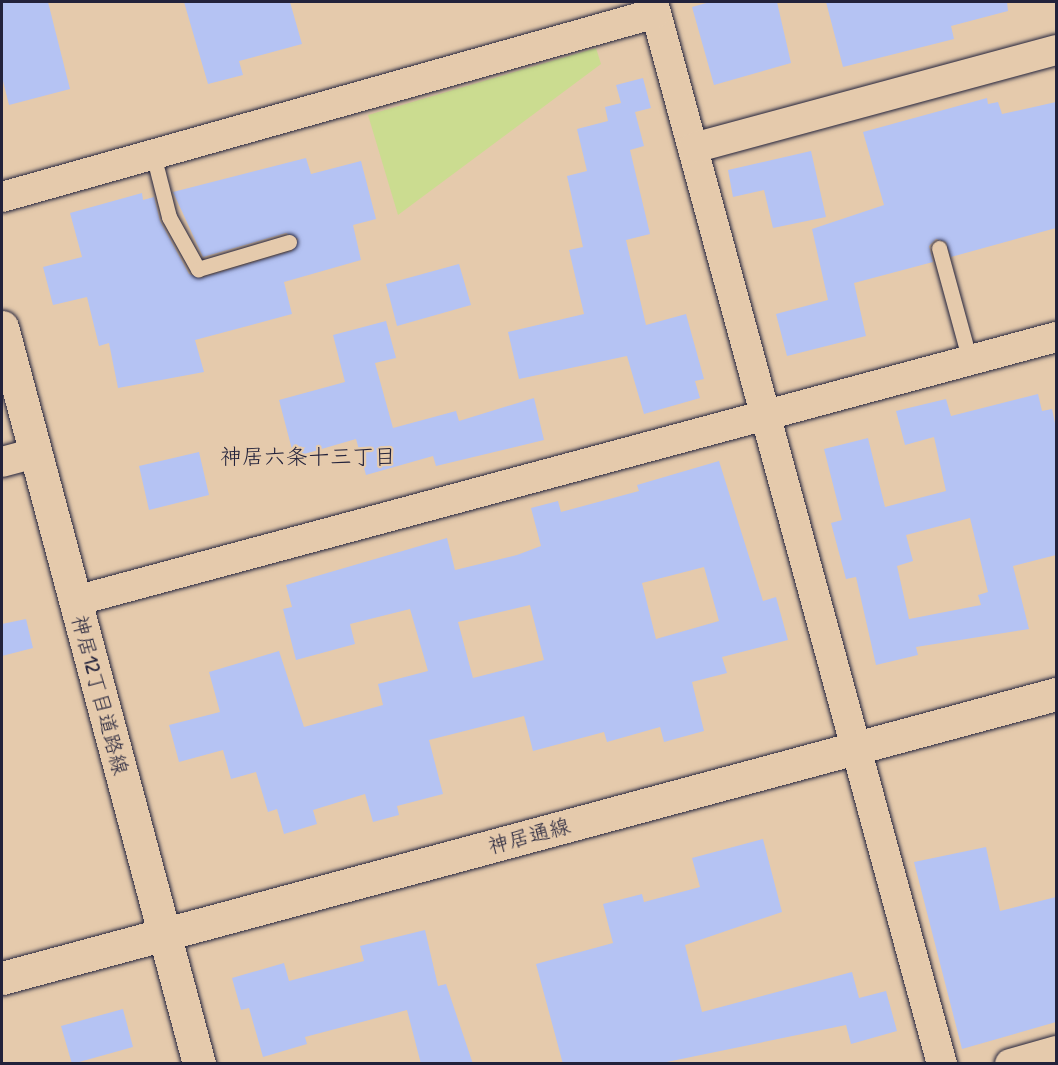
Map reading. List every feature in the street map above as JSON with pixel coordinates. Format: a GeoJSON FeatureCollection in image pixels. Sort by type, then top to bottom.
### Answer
{"type":"FeatureCollection","features":[{"type":"Feature","properties":{"kind":"street"},"geometry":{"type":"LineString","coordinates":[[2,197],[655,7],[854,749],[942,1064]]}},
{"type":"Feature","properties":{"kind":"street"},"geometry":{"type":"LineString","coordinates":[[693,148],[1056,50]]}},
{"type":"Feature","properties":{"kind":"street","name":"神居12丁目道路線"},"geometry":{"type":"LineString","coordinates":[[2,327],[199,1064]]}},
{"type":"Feature","properties":{"kind":"street"},"geometry":{"type":"LineString","coordinates":[[75,601],[1056,338]]}},
{"type":"Feature","properties":{"kind":"street"},"geometry":{"type":"LineString","coordinates":[[2,462],[35,453]]}},
{"type":"Feature","properties":{"kind":"street","name":"神居通線"},"geometry":{"type":"LineString","coordinates":[[2,978],[1056,694]]}},
{"type":"Feature","properties":{"kind":"street"},"geometry":{"type":"LineString","coordinates":[[1010,1064],[1056,1051]]}},
{"type":"Feature","properties":{"kind":"lane"},"geometry":{"type":"LineString","coordinates":[[153,154],[169,217],[198,269],[289,242]]}},
{"type":"Feature","properties":{"kind":"lane"},"geometry":{"type":"LineString","coordinates":[[939,248],[970,361]]}},
{"type":"Feature","properties":{"kind":"green space"},"geometry":{"type":"Polygon","coordinates":[[[596,48],[601,64],[398,215],[368,115],[596,48]]]}},
{"type":"Feature","properties":{"kind":"building"},"geometry":{"type":"Polygon","coordinates":[[[2,2],[48,2],[70,89],[9,105],[2,77],[2,2]]]}},
{"type":"Feature","properties":{"kind":"building"},"geometry":{"type":"Polygon","coordinates":[[[184,2],[290,2],[302,44],[239,61],[243,75],[208,84],[184,2]]]}},
{"type":"Feature","properties":{"kind":"building"},"geometry":{"type":"Polygon","coordinates":[[[710,2],[777,2],[791,63],[714,85],[692,7],[710,2]]]}},
{"type":"Feature","properties":{"kind":"building"},"geometry":{"type":"Polygon","coordinates":[[[826,2],[1007,2],[1008,11],[951,26],[954,39],[843,67],[826,2]]]}},
{"type":"Feature","properties":{"kind":"building"},"geometry":{"type":"Polygon","coordinates":[[[643,78],[651,108],[635,112],[644,146],[630,150],[650,234],[626,240],[646,325],[686,314],[704,379],[695,381],[700,398],[644,414],[627,356],[519,379],[508,332],[584,314],[569,250],[583,247],[567,176],[587,171],[577,129],[608,121],[605,107],[621,103],[616,85],[643,78]]]}},
{"type":"Feature","properties":{"kind":"building"},"geometry":{"type":"Polygon","coordinates":[[[987,98],[988,104],[998,102],[1002,114],[1056,102],[1056,228],[951,257],[946,242],[936,239],[929,246],[933,262],[854,283],[866,336],[787,356],[776,314],[828,300],[812,229],[884,205],[863,132],[987,98]]]}},
{"type":"Feature","properties":{"kind":"building"},"geometry":{"type":"Polygon","coordinates":[[[811,151],[826,217],[773,228],[764,190],[733,197],[728,170],[811,151]]]}},
{"type":"Feature","properties":{"kind":"building"},"geometry":{"type":"Polygon","coordinates":[[[306,158],[311,174],[361,161],[376,219],[353,225],[361,260],[284,282],[292,314],[195,340],[204,372],[118,388],[109,343],[99,346],[87,297],[53,305],[43,267],[82,257],[70,213],[142,193],[143,200],[154,197],[160,221],[189,274],[201,278],[292,251],[298,239],[286,233],[203,257],[173,192],[306,158]]]}},
{"type":"Feature","properties":{"kind":"building"},"geometry":{"type":"Polygon","coordinates":[[[459,264],[471,305],[397,326],[386,284],[459,264]]]}},
{"type":"Feature","properties":{"kind":"building"},"geometry":{"type":"Polygon","coordinates":[[[386,321],[396,358],[375,363],[393,428],[456,411],[459,421],[534,398],[544,440],[436,466],[433,456],[366,475],[356,439],[294,457],[279,400],[345,382],[333,335],[386,321]]]}},
{"type":"Feature","properties":{"kind":"building"},"geometry":{"type":"Polygon","coordinates":[[[1038,394],[1042,411],[1052,409],[1056,428],[1056,555],[1013,566],[1029,629],[916,647],[918,655],[876,665],[856,577],[846,579],[831,523],[842,520],[824,449],[868,438],[885,507],[946,491],[934,437],[905,445],[896,411],[946,399],[951,416],[1038,394]],[[970,518],[906,535],[913,561],[897,566],[909,619],[981,605],[978,595],[988,592],[970,518]]]}},
{"type":"Feature","properties":{"kind":"building"},"geometry":{"type":"Polygon","coordinates":[[[199,452],[209,495],[149,510],[139,466],[199,452]]]}},
{"type":"Feature","properties":{"kind":"building"},"geometry":{"type":"Polygon","coordinates":[[[719,461],[763,601],[776,597],[788,640],[722,657],[727,673],[692,682],[704,731],[664,742],[660,727],[607,742],[604,732],[533,751],[524,716],[429,740],[443,794],[397,806],[399,815],[373,822],[365,794],[313,810],[317,824],[284,834],[277,809],[268,812],[256,772],[231,779],[223,750],[179,762],[169,725],[220,712],[209,672],[279,651],[304,727],[383,705],[378,684],[428,671],[410,609],[350,624],[355,644],[296,660],[283,609],[292,607],[286,585],[447,538],[455,570],[517,555],[541,546],[531,508],[558,501],[561,512],[639,491],[637,485],[719,461]],[[704,567],[642,583],[656,639],[719,621],[704,567]],[[530,605],[458,622],[473,678],[544,660],[530,605]]]}},
{"type":"Feature","properties":{"kind":"building"},"geometry":{"type":"Polygon","coordinates":[[[26,619],[33,648],[2,656],[2,624],[26,619]]]}},
{"type":"Feature","properties":{"kind":"building"},"geometry":{"type":"Polygon","coordinates":[[[763,839],[782,912],[685,945],[702,1012],[852,972],[859,998],[886,991],[897,1031],[851,1044],[846,1025],[657,1064],[563,1064],[536,964],[613,943],[603,904],[642,894],[644,902],[700,887],[692,858],[763,839]]]}},
{"type":"Feature","properties":{"kind":"building"},"geometry":{"type":"Polygon","coordinates":[[[986,847],[1000,911],[1056,897],[1056,1022],[962,1049],[914,862],[986,847]]]}},
{"type":"Feature","properties":{"kind":"building"},"geometry":{"type":"Polygon","coordinates":[[[425,930],[438,986],[446,984],[473,1064],[421,1064],[407,1010],[305,1037],[307,1044],[263,1057],[249,1008],[241,1010],[232,978],[284,963],[289,981],[364,961],[360,946],[425,930]]]}},
{"type":"Feature","properties":{"kind":"building"},"geometry":{"type":"Polygon","coordinates":[[[123,1009],[133,1047],[72,1064],[61,1026],[123,1009]]]}},
{"type":"Feature","properties":{"kind":"district","name":"神居六条十三丁目"},"geometry":{"type":"Point","coordinates":[308,457]}}]}
